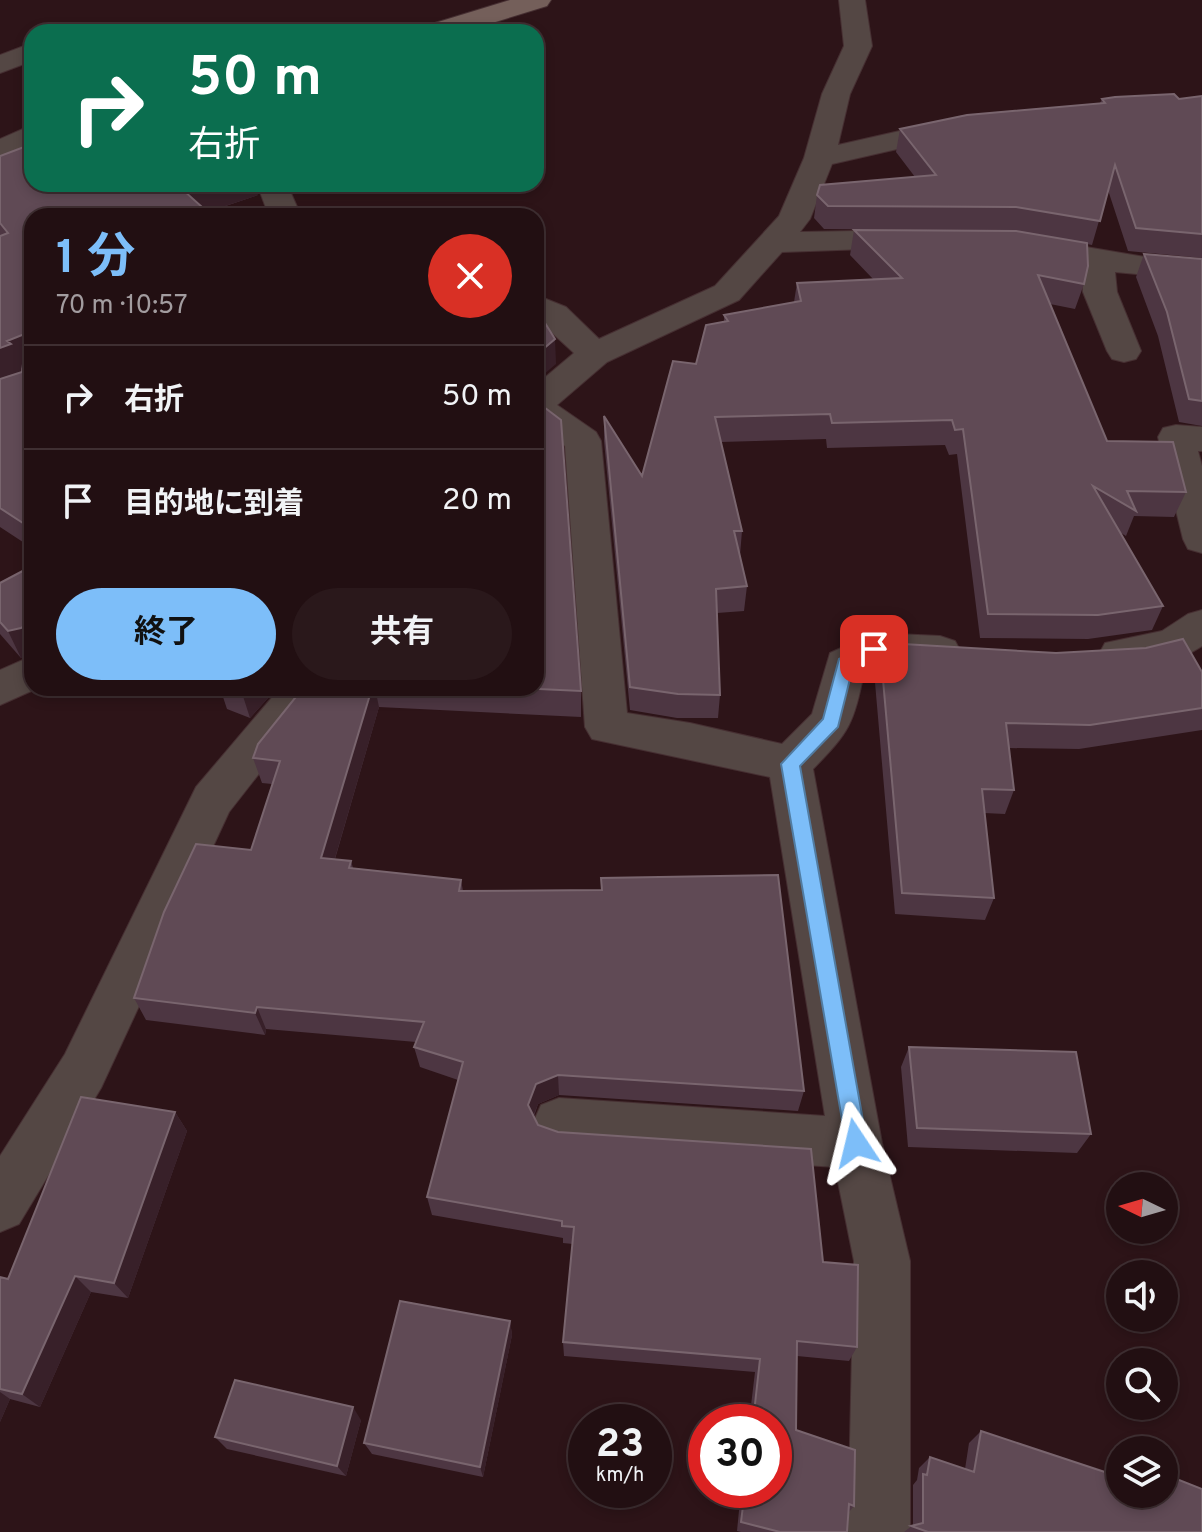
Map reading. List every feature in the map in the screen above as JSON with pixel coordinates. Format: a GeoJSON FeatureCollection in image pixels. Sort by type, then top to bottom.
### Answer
{"type":"FeatureCollection","features":[{"type":"Feature","properties":{"kind":"main road"},"geometry":{"type":"LineString","coordinates":[[461,24],[538,0]]}},
{"type":"Feature","properties":{"kind":"main road"},"geometry":{"type":"LineString","coordinates":[[0,171],[24,163]]}},
{"type":"Feature","properties":{"kind":"street"},"geometry":{"type":"LineString","coordinates":[[544,399],[595,354],[727,293],[794,219],[819,158],[836,94],[858,46],[852,0]]}},
{"type":"Feature","properties":{"kind":"street"},"geometry":{"type":"LineString","coordinates":[[0,65],[24,54]]}},
{"type":"Feature","properties":{"kind":"street"},"geometry":{"type":"LineString","coordinates":[[819,158],[983,122]]}},
{"type":"Feature","properties":{"kind":"street"},"geometry":{"type":"LineString","coordinates":[[0,154],[24,138]]}},
{"type":"Feature","properties":{"kind":"street"},"geometry":{"type":"LineString","coordinates":[[773,242],[949,240]]}},
{"type":"Feature","properties":{"kind":"street"},"geometry":{"type":"LineString","coordinates":[[995,243],[1145,267],[1202,270]]}},
{"type":"Feature","properties":{"kind":"street"},"geometry":{"type":"LineString","coordinates":[[1098,259],[1100,292],[1124,351]]}},
{"type":"Feature","properties":{"kind":"street"},"geometry":{"type":"LineString","coordinates":[[544,309],[554,314],[595,354]]}},
{"type":"Feature","properties":{"kind":"street"},"geometry":{"type":"LineString","coordinates":[[544,412],[583,441],[607,727],[690,740],[790,764]]}},
{"type":"Feature","properties":{"kind":"street"},"geometry":{"type":"LineString","coordinates":[[1202,439],[1176,437],[1202,539]]}},
{"type":"Feature","properties":{"kind":"street"},"geometry":{"type":"LineString","coordinates":[[1083,660],[1172,645],[1202,625]]}},
{"type":"Feature","properties":{"kind":"street"},"geometry":{"type":"LineString","coordinates":[[790,764],[832,722],[845,664],[874,649],[979,654]]}},
{"type":"Feature","properties":{"kind":"street"},"geometry":{"type":"LineString","coordinates":[[0,689],[24,676]]}},
{"type":"Feature","properties":{"kind":"street"},"geometry":{"type":"LineString","coordinates":[[0,1205],[83,1071],[212,800],[298,696]]}},
{"type":"Feature","properties":{"kind":"street"},"geometry":{"type":"LineString","coordinates":[[790,764],[856,1143],[882,1261],[879,1532]]}},
{"type":"Feature","properties":{"kind":"street"},"geometry":{"type":"LineString","coordinates":[[559,1123],[856,1143]]}},
{"type":"Feature","properties":{"kind":"building"},"geometry":{"type":"Polygon","coordinates":[[[1174,94],[1179,99],[1202,96],[1202,234],[1136,228],[1115,165],[1100,221],[1016,207],[828,206],[817,195],[820,185],[936,175],[900,129],[967,115],[1105,103],[1102,99],[1115,97],[1174,94]]]}},
{"type":"Feature","properties":{"kind":"building"},"geometry":{"type":"Polygon","coordinates":[[[24,147],[24,192],[185,192],[203,208],[24,208],[24,334],[7,341],[11,344],[0,348],[0,236],[8,233],[0,223],[0,156],[24,147]]]}},
{"type":"Feature","properties":{"kind":"building"},"geometry":{"type":"Polygon","coordinates":[[[854,230],[1016,231],[1087,243],[1088,266],[1084,284],[1038,275],[1107,441],[1173,442],[1186,492],[1127,491],[1136,511],[1093,486],[1163,606],[1098,615],[988,614],[963,429],[955,430],[952,420],[832,423],[830,414],[715,417],[742,531],[734,531],[747,586],[716,589],[720,695],[678,694],[630,687],[604,416],[642,476],[673,361],[696,364],[706,325],[728,321],[724,315],[801,301],[797,283],[902,278],[854,230]]]}},
{"type":"Feature","properties":{"kind":"building"},"geometry":{"type":"Polygon","coordinates":[[[1144,254],[1202,259],[1202,401],[1189,399],[1167,312],[1144,254]]]}},
{"type":"Feature","properties":{"kind":"building"},"geometry":{"type":"Polygon","coordinates":[[[544,321],[555,339],[544,348],[544,321]]]}},
{"type":"Feature","properties":{"kind":"building"},"geometry":{"type":"Polygon","coordinates":[[[24,356],[24,524],[0,508],[0,379],[22,372],[24,356]]]}},
{"type":"Feature","properties":{"kind":"building"},"geometry":{"type":"Polygon","coordinates":[[[544,407],[561,420],[581,691],[544,689],[544,407]]]}},
{"type":"Feature","properties":{"kind":"building"},"geometry":{"type":"Polygon","coordinates":[[[24,570],[24,626],[21,628],[8,631],[0,622],[0,583],[24,570]]]}},
{"type":"Feature","properties":{"kind":"building"},"geometry":{"type":"Polygon","coordinates":[[[1183,639],[1202,672],[1202,708],[1090,725],[1006,723],[1014,790],[982,789],[994,898],[902,893],[880,646],[886,643],[1056,653],[1146,648],[1183,639]]]}},
{"type":"Feature","properties":{"kind":"building"},"geometry":{"type":"Polygon","coordinates":[[[297,696],[370,696],[321,858],[351,861],[349,868],[461,880],[459,891],[602,890],[601,878],[778,875],[804,1091],[558,1075],[536,1084],[528,1105],[538,1125],[558,1132],[811,1149],[823,1262],[858,1265],[857,1347],[797,1341],[796,1430],[855,1450],[854,1506],[849,1504],[847,1532],[780,1532],[741,1522],[743,1508],[792,1508],[792,1404],[755,1404],[760,1359],[563,1342],[574,1227],[562,1226],[562,1221],[427,1197],[463,1062],[414,1047],[424,1022],[257,1007],[255,1013],[134,998],[164,912],[196,844],[251,850],[280,761],[253,758],[258,744],[297,696]]]}},
{"type":"Feature","properties":{"kind":"building"},"geometry":{"type":"Polygon","coordinates":[[[909,1047],[1076,1052],[1091,1134],[917,1128],[909,1047]]]}},
{"type":"Feature","properties":{"kind":"building"},"geometry":{"type":"Polygon","coordinates":[[[81,1097],[175,1112],[114,1283],[75,1276],[22,1394],[0,1389],[0,1277],[8,1279],[81,1097]]]}},
{"type":"Feature","properties":{"kind":"building"},"geometry":{"type":"Polygon","coordinates":[[[400,1301],[510,1321],[480,1467],[364,1443],[400,1301]]]}},
{"type":"Feature","properties":{"kind":"building"},"geometry":{"type":"Polygon","coordinates":[[[235,1380],[353,1407],[337,1466],[215,1437],[235,1380]]]}},
{"type":"Feature","properties":{"kind":"building"},"geometry":{"type":"Polygon","coordinates":[[[981,1431],[1106,1472],[1106,1508],[1178,1508],[1178,1480],[1202,1489],[1202,1532],[928,1532],[911,1526],[923,1523],[923,1474],[927,1475],[930,1457],[974,1472],[981,1431]]]}},
{"type":"Feature","properties":{"kind":"route"},"geometry":{"type":"LineString","coordinates":[[856,1143],[790,764],[832,722],[845,664],[874,649]]}}]}
